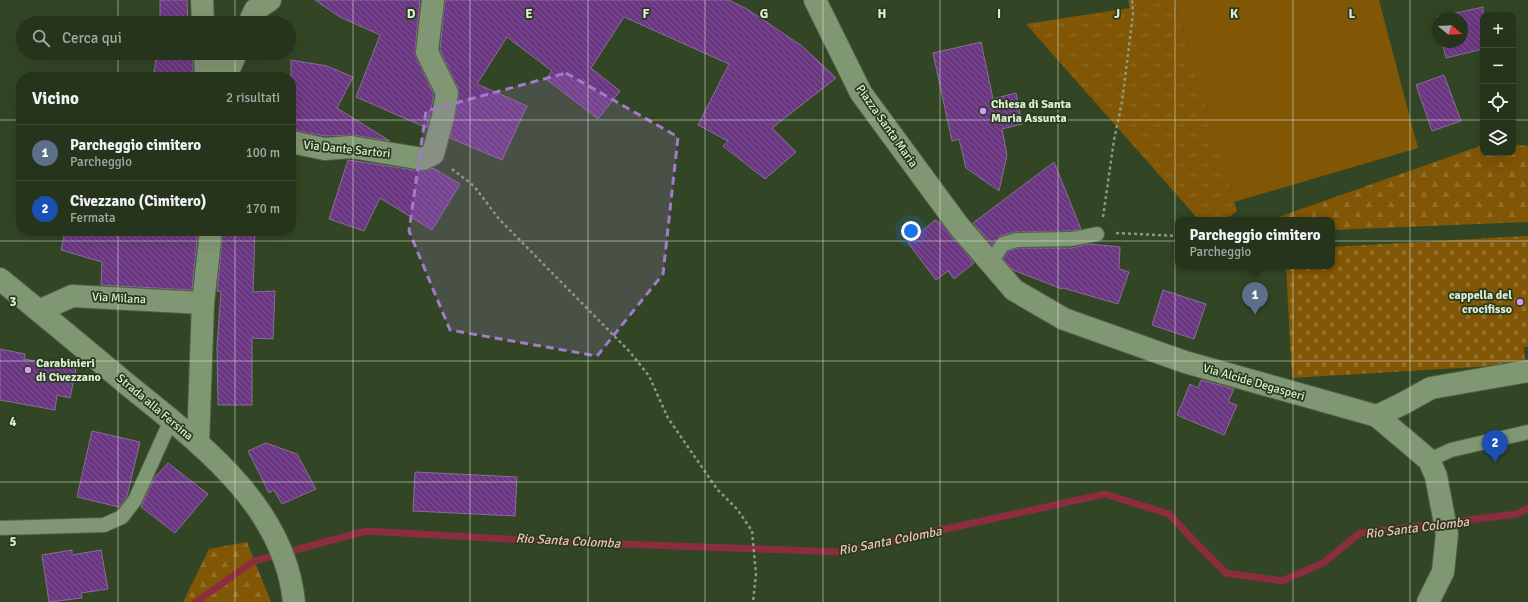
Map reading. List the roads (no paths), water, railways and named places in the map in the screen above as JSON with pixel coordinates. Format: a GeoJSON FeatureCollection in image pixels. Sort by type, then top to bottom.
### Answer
{"type":"FeatureCollection","features":[{"type":"Feature","properties":{"kind":"street"},"geometry":{"type":"LineString","coordinates":[[202,0],[203,16]]}},
{"type":"Feature","properties":{"kind":"street"},"geometry":{"type":"LineString","coordinates":[[252,16],[255,10],[270,0]]}},
{"type":"Feature","properties":{"kind":"street","name":"Via Dante Sartori"},"geometry":{"type":"LineString","coordinates":[[296,143],[325,149],[351,147],[423,159],[433,154],[443,117],[447,93],[427,52],[433,0]]}},
{"type":"Feature","properties":{"kind":"street","name":"Piazza Santa Maria"},"geometry":{"type":"LineString","coordinates":[[815,0],[861,93],[958,225]]}},
{"type":"Feature","properties":{"kind":"street"},"geometry":{"type":"LineString","coordinates":[[205,60],[206,72]]}},
{"type":"Feature","properties":{"kind":"street"},"geometry":{"type":"LineString","coordinates":[[216,72],[231,65],[233,60]]}},
{"type":"Feature","properties":{"kind":"street","name":"Via Alcide Degasperi"},"geometry":{"type":"LineString","coordinates":[[958,225],[1014,290],[1064,319],[1185,362],[1377,416],[1432,468]]}},
{"type":"Feature","properties":{"kind":"street"},"geometry":{"type":"LineString","coordinates":[[198,443],[202,302],[210,236]]}},
{"type":"Feature","properties":{"kind":"street","name":"Strada alla Fersina"},"geometry":{"type":"LineString","coordinates":[[1,281],[171,420],[237,480],[274,536],[288,574],[294,602]]}},
{"type":"Feature","properties":{"kind":"street","name":"Via Milana"},"geometry":{"type":"LineString","coordinates":[[39,311],[72,296],[202,302]]}},
{"type":"Feature","properties":{"kind":"street"},"geometry":{"type":"LineString","coordinates":[[1377,416],[1431,388],[1528,371]]}},
{"type":"Feature","properties":{"kind":"street"},"geometry":{"type":"LineString","coordinates":[[1428,602],[1442,572],[1447,534],[1432,468]]}},
{"type":"Feature","properties":{"kind":"lane"},"geometry":{"type":"LineString","coordinates":[[990,263],[1003,244],[1017,240],[1072,239],[1097,234]]}},
{"type":"Feature","properties":{"kind":"lane"},"geometry":{"type":"LineString","coordinates":[[0,528],[104,525],[122,517],[136,500],[171,420]]}},
{"type":"Feature","properties":{"kind":"lane"},"geometry":{"type":"LineString","coordinates":[[1432,468],[1451,450],[1528,432]]}},
{"type":"Feature","properties":{"kind":"waterway","name":"Rio Santa Colomba"},"geometry":{"type":"LineString","coordinates":[[196,602],[254,561],[366,531],[541,541],[841,552],[1105,494],[1169,514],[1226,573],[1282,581],[1323,563],[1360,533],[1517,514],[1528,508]]}},
{"type":"Feature","properties":{"kind":"place","name":"Chiesa di Santa Maria Assunta"},"geometry":{"type":"Point","coordinates":[983,111]}},
{"type":"Feature","properties":{"kind":"place","name":"cappella del crocifisso"},"geometry":{"type":"Point","coordinates":[1520,302]}},
{"type":"Feature","properties":{"kind":"place","name":"Parcheggio cimitero"},"geometry":{"type":"Point","coordinates":[1255,315]}},
{"type":"Feature","properties":{"kind":"place","name":"Carabinieri di Civezzano"},"geometry":{"type":"Point","coordinates":[28,370]}},
{"type":"Feature","properties":{"kind":"place","name":"Civezzano (Cimitero)"},"geometry":{"type":"Point","coordinates":[1495,463]}}]}
